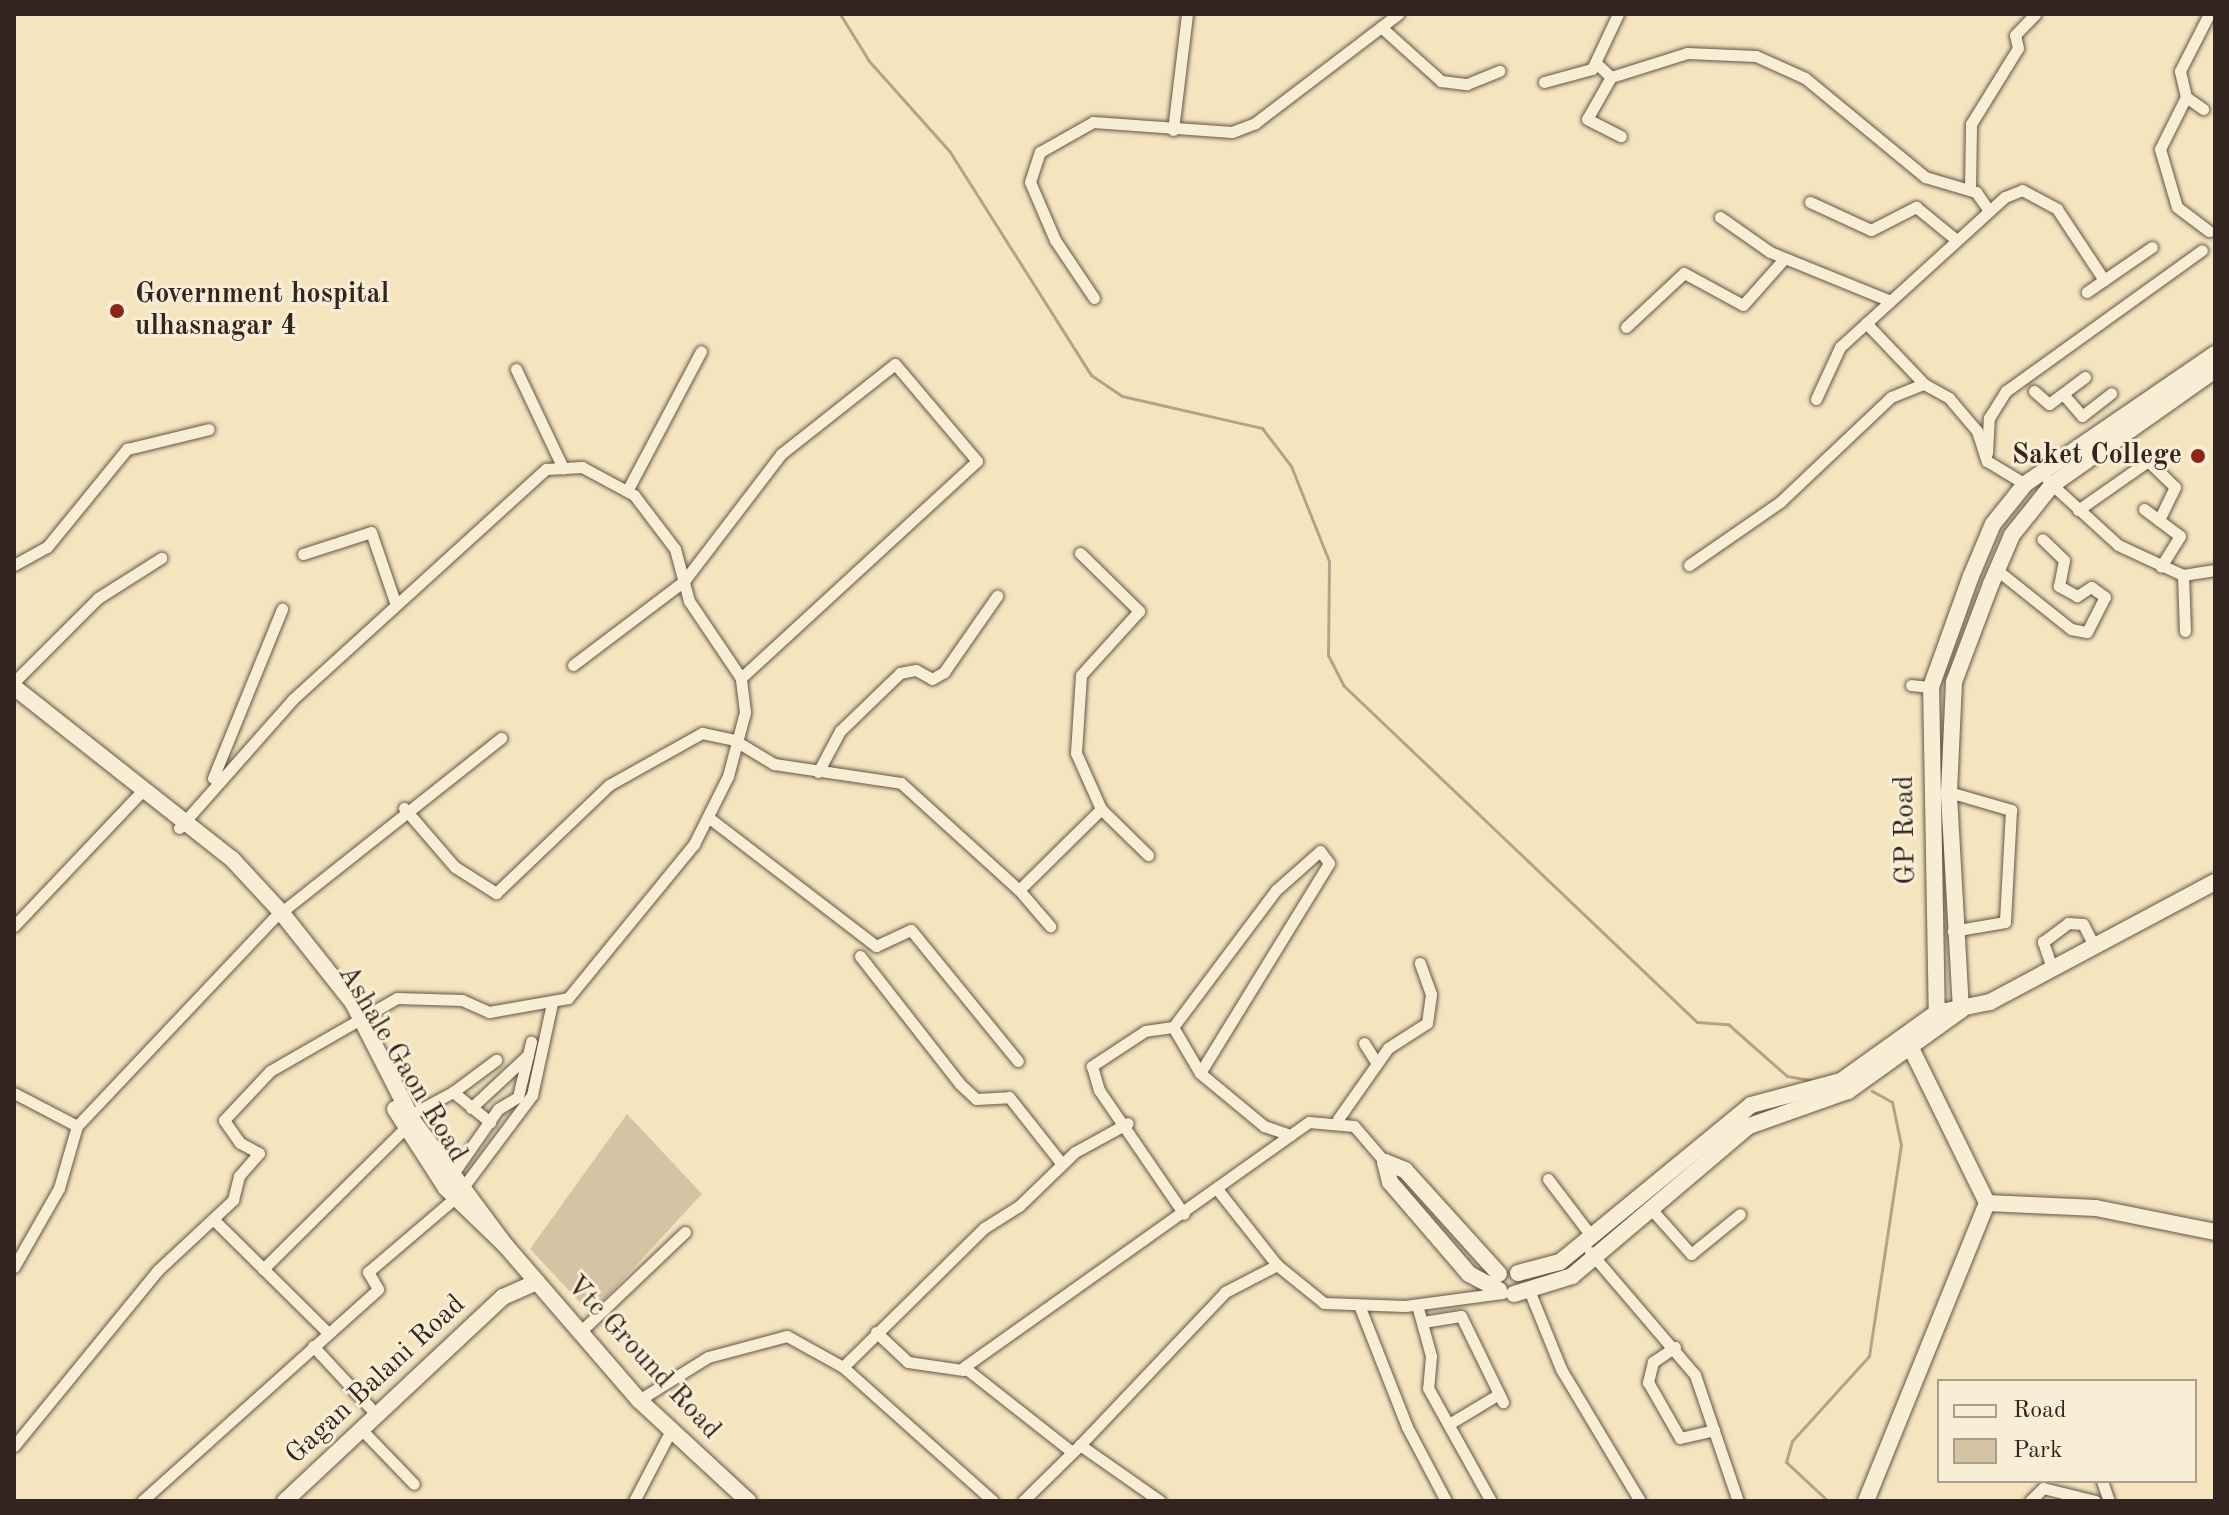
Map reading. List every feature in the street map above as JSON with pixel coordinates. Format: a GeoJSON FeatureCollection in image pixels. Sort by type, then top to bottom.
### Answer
{"type":"FeatureCollection","features":[{"type":"Feature","properties":{"kind":"street"},"geometry":{"type":"LineString","coordinates":[[1173,130],[1187,14]]}},
{"type":"Feature","properties":{"kind":"street"},"geometry":{"type":"LineString","coordinates":[[1094,298],[1055,240],[1030,182],[1031,165],[1076,126],[1232,132],[1255,123],[1398,14]]}},
{"type":"Feature","properties":{"kind":"street"},"geometry":{"type":"LineString","coordinates":[[1544,82],[1597,64],[1618,14]]}},
{"type":"Feature","properties":{"kind":"street"},"geometry":{"type":"LineString","coordinates":[[1970,190],[1971,124],[2018,48],[2015,35],[2035,14]]}},
{"type":"Feature","properties":{"kind":"street"},"geometry":{"type":"LineString","coordinates":[[2203,109],[2186,97],[2180,71],[2209,14],[2215,19]]}},
{"type":"Feature","properties":{"kind":"street"},"geometry":{"type":"LineString","coordinates":[[1381,27],[1441,81],[1467,84],[1500,71]]}},
{"type":"Feature","properties":{"kind":"street"},"geometry":{"type":"LineString","coordinates":[[1621,136],[1587,119],[1611,77],[1687,53],[1756,56],[1805,78],[1925,177],[1970,190],[1987,208]]}},
{"type":"Feature","properties":{"kind":"street"},"geometry":{"type":"LineString","coordinates":[[1597,64],[1611,77]]}},
{"type":"Feature","properties":{"kind":"street"},"geometry":{"type":"LineString","coordinates":[[2186,97],[2160,140],[2163,171],[2177,207],[2209,231]]}},
{"type":"Feature","properties":{"kind":"street"},"geometry":{"type":"LineString","coordinates":[[1816,399],[1840,347],[1987,208],[2022,190],[2057,209],[2104,280]]}},
{"type":"Feature","properties":{"kind":"street"},"geometry":{"type":"LineString","coordinates":[[1810,202],[1871,230],[1916,207],[1954,238]]}},
{"type":"Feature","properties":{"kind":"street"},"geometry":{"type":"LineString","coordinates":[[1720,217],[1784,259],[1888,300]]}},
{"type":"Feature","properties":{"kind":"street"},"geometry":{"type":"LineString","coordinates":[[2087,292],[2152,247]]}},
{"type":"Feature","properties":{"kind":"street"},"geometry":{"type":"LineString","coordinates":[[1987,461],[1989,418],[2006,391],[2202,250]]}},
{"type":"Feature","properties":{"kind":"street"},"geometry":{"type":"LineString","coordinates":[[1626,327],[1684,273],[1743,305],[1784,259]]}},
{"type":"Feature","properties":{"kind":"street"},"geometry":{"type":"LineString","coordinates":[[1866,323],[1924,384],[1949,398],[1977,431],[1987,461]]}},
{"type":"Feature","properties":{"kind":"street"},"geometry":{"type":"LineString","coordinates":[[627,491],[701,351]]}},
{"type":"Feature","properties":{"kind":"street"},"geometry":{"type":"LineString","coordinates":[[573,665],[684,581],[781,454],[895,364],[977,461],[741,678]]}},
{"type":"Feature","properties":{"kind":"street","name":"GP Road"},"geometry":{"type":"LineString","coordinates":[[1937,1020],[1931,687],[1947,635],[1971,576],[1993,524],[2032,478],[2105,426],[2213,364]]}},
{"type":"Feature","properties":{"kind":"street","name":"GP Road"},"geometry":{"type":"LineString","coordinates":[[1961,1010],[1953,931],[1949,792],[1954,682],[1969,641],[2012,535],[2052,485],[2213,364]]}},
{"type":"Feature","properties":{"kind":"street"},"geometry":{"type":"LineString","coordinates":[[516,369],[563,468]]}},
{"type":"Feature","properties":{"kind":"street"},"geometry":{"type":"LineString","coordinates":[[2034,391],[2049,404],[2085,377]]}},
{"type":"Feature","properties":{"kind":"street"},"geometry":{"type":"LineString","coordinates":[[1689,565],[1780,502],[1891,397],[1924,384]]}},
{"type":"Feature","properties":{"kind":"street"},"geometry":{"type":"LineString","coordinates":[[2063,394],[2081,416],[2111,393]]}},
{"type":"Feature","properties":{"kind":"street"},"geometry":{"type":"LineString","coordinates":[[2091,409],[2105,426]]}},
{"type":"Feature","properties":{"kind":"street"},"geometry":{"type":"LineString","coordinates":[[14,565],[47,547],[127,449],[209,429]]}},
{"type":"Feature","properties":{"kind":"street"},"geometry":{"type":"LineString","coordinates":[[1987,461],[2052,485],[2118,545],[2161,566],[2183,575],[2215,570]]}},
{"type":"Feature","properties":{"kind":"street"},"geometry":{"type":"LineString","coordinates":[[2078,510],[2148,461],[2175,487],[2159,520]]}},
{"type":"Feature","properties":{"kind":"street"},"geometry":{"type":"LineString","coordinates":[[14,1446],[158,1270],[215,1221],[259,1153],[240,1143],[224,1120],[270,1071],[361,1025],[397,998],[462,1000],[489,1012],[568,998],[598,965],[708,817],[745,712],[741,678],[702,623],[684,581],[675,549],[627,491],[582,467],[546,469],[395,602],[205,796],[182,824]]}},
{"type":"Feature","properties":{"kind":"street"},"geometry":{"type":"LineString","coordinates":[[2144,509],[2180,536],[2161,566]]}},
{"type":"Feature","properties":{"kind":"street"},"geometry":{"type":"LineString","coordinates":[[303,554],[371,532],[395,602]]}},
{"type":"Feature","properties":{"kind":"street"},"geometry":{"type":"LineString","coordinates":[[1971,576],[1994,577],[2071,629],[2087,632],[2105,597],[2091,587],[2077,596],[2059,586],[2064,560],[2042,539]]}},
{"type":"Feature","properties":{"kind":"street"},"geometry":{"type":"LineString","coordinates":[[1080,553],[1139,611],[1081,675],[1076,753],[1101,809],[1148,855]]}},
{"type":"Feature","properties":{"kind":"street"},"geometry":{"type":"LineString","coordinates":[[14,684],[98,598],[161,558]]}},
{"type":"Feature","properties":{"kind":"street"},"geometry":{"type":"LineString","coordinates":[[2183,575],[2185,631]]}},
{"type":"Feature","properties":{"kind":"street"},"geometry":{"type":"LineString","coordinates":[[818,772],[840,731],[900,673],[916,670],[932,679],[944,672],[997,596]]}},
{"type":"Feature","properties":{"kind":"street"},"geometry":{"type":"LineString","coordinates":[[205,796],[282,609]]}},
{"type":"Feature","properties":{"kind":"street"},"geometry":{"type":"LineString","coordinates":[[1947,635],[1969,641]]}},
{"type":"Feature","properties":{"kind":"street","name":"Ashale Gaon Road"},"geometry":{"type":"LineString","coordinates":[[14,684],[229,862],[278,915],[361,1025],[407,1122],[506,1246]]}},
{"type":"Feature","properties":{"kind":"street"},"geometry":{"type":"LineString","coordinates":[[1911,685],[1931,687]]}},
{"type":"Feature","properties":{"kind":"street","name":"Ashale Gaon Road"},"geometry":{"type":"LineString","coordinates":[[14,695],[142,792]]}},
{"type":"Feature","properties":{"kind":"street"},"geometry":{"type":"LineString","coordinates":[[404,808],[455,867],[496,893],[566,819],[639,763],[663,761],[702,733],[734,740],[774,764],[901,783],[1019,890],[1050,926]]}},
{"type":"Feature","properties":{"kind":"street"},"geometry":{"type":"LineString","coordinates":[[14,1267],[59,1188],[77,1126],[278,915],[404,808],[501,738]]}},
{"type":"Feature","properties":{"kind":"street"},"geometry":{"type":"LineString","coordinates":[[14,926],[142,792]]}},
{"type":"Feature","properties":{"kind":"street"},"geometry":{"type":"LineString","coordinates":[[1949,792],[2011,810],[2005,922],[1953,931]]}},
{"type":"Feature","properties":{"kind":"street"},"geometry":{"type":"LineString","coordinates":[[1019,890],[1101,809]]}},
{"type":"Feature","properties":{"kind":"street"},"geometry":{"type":"LineString","coordinates":[[708,817],[876,946],[911,930],[1018,1061]]}},
{"type":"Feature","properties":{"kind":"street"},"geometry":{"type":"LineString","coordinates":[[1184,1214],[1128,1123],[1099,1090],[1092,1066],[1145,1031],[1173,1027],[1276,890],[1320,851],[1329,863],[1200,1073]]}},
{"type":"Feature","properties":{"kind":"street"},"geometry":{"type":"LineString","coordinates":[[1217,1189],[1277,1265],[1324,1303],[1417,1305],[1509,1289],[1522,1285],[1518,1273],[1560,1262],[1588,1241],[1739,1112],[1841,1081],[1937,1020],[2052,968],[2215,882]]}},
{"type":"Feature","properties":{"kind":"street"},"geometry":{"type":"LineString","coordinates":[[2052,968],[2043,942],[2068,923],[2083,924],[2094,946]]}},
{"type":"Feature","properties":{"kind":"street"},"geometry":{"type":"LineString","coordinates":[[860,956],[960,1084],[976,1099],[1009,1097],[1062,1164]]}},
{"type":"Feature","properties":{"kind":"street"},"geometry":{"type":"LineString","coordinates":[[1338,1119],[1376,1062],[1427,1023],[1431,994],[1420,963]]}},
{"type":"Feature","properties":{"kind":"street"},"geometry":{"type":"LineString","coordinates":[[142,1501],[378,1289],[368,1272],[457,1187],[532,1095],[552,1003]]}},
{"type":"Feature","properties":{"kind":"street"},"geometry":{"type":"LineString","coordinates":[[1173,1027],[1200,1073],[1264,1126],[1290,1135]]}},
{"type":"Feature","properties":{"kind":"street"},"geometry":{"type":"LineString","coordinates":[[1509,1289],[1596,1258],[1749,1126],[1848,1091],[1908,1040]]}},
{"type":"Feature","properties":{"kind":"street"},"geometry":{"type":"LineString","coordinates":[[1867,1499],[1987,1203],[1908,1040]]}},
{"type":"Feature","properties":{"kind":"street"},"geometry":{"type":"LineString","coordinates":[[457,1187],[490,1122],[518,1097],[531,1042]]}},
{"type":"Feature","properties":{"kind":"street"},"geometry":{"type":"LineString","coordinates":[[1364,1043],[1376,1062]]}},
{"type":"Feature","properties":{"kind":"street"},"geometry":{"type":"LineString","coordinates":[[471,1108],[528,1055]]}},
{"type":"Feature","properties":{"kind":"street"},"geometry":{"type":"LineString","coordinates":[[263,1269],[407,1122],[496,1060]]}},
{"type":"Feature","properties":{"kind":"street"},"geometry":{"type":"LineString","coordinates":[[453,1092],[490,1122]]}},
{"type":"Feature","properties":{"kind":"street"},"geometry":{"type":"LineString","coordinates":[[14,1093],[77,1126]]}},
{"type":"Feature","properties":{"kind":"street"},"geometry":{"type":"LineString","coordinates":[[1739,1112],[1749,1126]]}},
{"type":"Feature","properties":{"kind":"street"},"geometry":{"type":"LineString","coordinates":[[963,1370],[1309,1122],[1338,1119],[1354,1126],[1385,1162],[1390,1182],[1469,1274],[1509,1289],[1640,1501]]}},
{"type":"Feature","properties":{"kind":"street","name":"Ashale Gaon Road"},"geometry":{"type":"LineString","coordinates":[[407,1122],[457,1187]]}},
{"type":"Feature","properties":{"kind":"street"},"geometry":{"type":"LineString","coordinates":[[843,1367],[950,1257],[1062,1164],[1128,1123]]}},
{"type":"Feature","properties":{"kind":"street"},"geometry":{"type":"LineString","coordinates":[[1548,1179],[1596,1258],[1675,1347],[1695,1375],[1738,1501]]}},
{"type":"Feature","properties":{"kind":"street"},"geometry":{"type":"LineString","coordinates":[[1633,1202],[1649,1213],[1691,1254],[1740,1214]]}},
{"type":"Feature","properties":{"kind":"street"},"geometry":{"type":"LineString","coordinates":[[1987,1203],[2096,1208],[2215,1232]]}},
{"type":"Feature","properties":{"kind":"street"},"geometry":{"type":"LineString","coordinates":[[215,1221],[328,1333]]}},
{"type":"Feature","properties":{"kind":"street"},"geometry":{"type":"LineString","coordinates":[[580,1332],[685,1232]]}},
{"type":"Feature","properties":{"kind":"street","name":"Vtc Ground Road"},"geometry":{"type":"LineString","coordinates":[[506,1246],[639,1400],[670,1432],[748,1501]]}},
{"type":"Feature","properties":{"kind":"street","name":"Gagan Balani Road"},"geometry":{"type":"LineString","coordinates":[[503,1297],[519,1262]]}},
{"type":"Feature","properties":{"kind":"street"},"geometry":{"type":"LineString","coordinates":[[1023,1501],[1225,1292],[1277,1265]]}},
{"type":"Feature","properties":{"kind":"street","name":"Gagan Balani Road"},"geometry":{"type":"LineString","coordinates":[[285,1501],[503,1297],[537,1282]]}},
{"type":"Feature","properties":{"kind":"street"},"geometry":{"type":"LineString","coordinates":[[1359,1305],[1407,1427],[1446,1501]]}},
{"type":"Feature","properties":{"kind":"street"},"geometry":{"type":"LineString","coordinates":[[1417,1305],[1423,1322],[1428,1388],[1491,1501]]}},
{"type":"Feature","properties":{"kind":"street"},"geometry":{"type":"LineString","coordinates":[[1423,1322],[1461,1316],[1501,1398],[1449,1424]]}},
{"type":"Feature","properties":{"kind":"street"},"geometry":{"type":"LineString","coordinates":[[876,1332],[905,1360],[963,1370],[1160,1501]]}},
{"type":"Feature","properties":{"kind":"street"},"geometry":{"type":"LineString","coordinates":[[639,1400],[708,1357],[787,1336],[843,1367],[993,1501]]}},
{"type":"Feature","properties":{"kind":"street"},"geometry":{"type":"LineString","coordinates":[[313,1346],[377,1415]]}},
{"type":"Feature","properties":{"kind":"street"},"geometry":{"type":"LineString","coordinates":[[1675,1347],[1653,1362],[1648,1382],[1680,1438],[1714,1430]]}},
{"type":"Feature","properties":{"kind":"street"},"geometry":{"type":"LineString","coordinates":[[361,1429],[414,1484]]}},
{"type":"Feature","properties":{"kind":"street"},"geometry":{"type":"LineString","coordinates":[[634,1501],[670,1432]]}},
{"type":"Feature","properties":{"kind":"street"},"geometry":{"type":"LineString","coordinates":[[2030,1501],[2043,1488],[2095,1501]]}},
{"type":"Feature","properties":{"kind":"green space"},"geometry":{"type":"Polygon","coordinates":[[[627,1114],[702,1194],[591,1314],[530,1249],[627,1114]]]}},
{"type":"Feature","properties":{"kind":"waterway"},"geometry":{"type":"LineString","coordinates":[[840,14],[869,61],[950,152],[1091,375],[1122,396],[1262,428],[1291,466],[1329,561],[1328,655],[1343,685],[1697,1022],[1728,1024],[1787,1076],[1815,1081]]}},
{"type":"Feature","properties":{"kind":"waterway"},"geometry":{"type":"LineString","coordinates":[[1828,1501],[1786,1462],[1792,1441],[1869,1356],[1901,1145],[1892,1102],[1872,1091]]}},
{"type":"Feature","properties":{"kind":"place","name":"Government hospital ulhasnagar 4"},"geometry":{"type":"Point","coordinates":[117,311]}},
{"type":"Feature","properties":{"kind":"place","name":"Saket College"},"geometry":{"type":"Point","coordinates":[2198,456]}}]}
